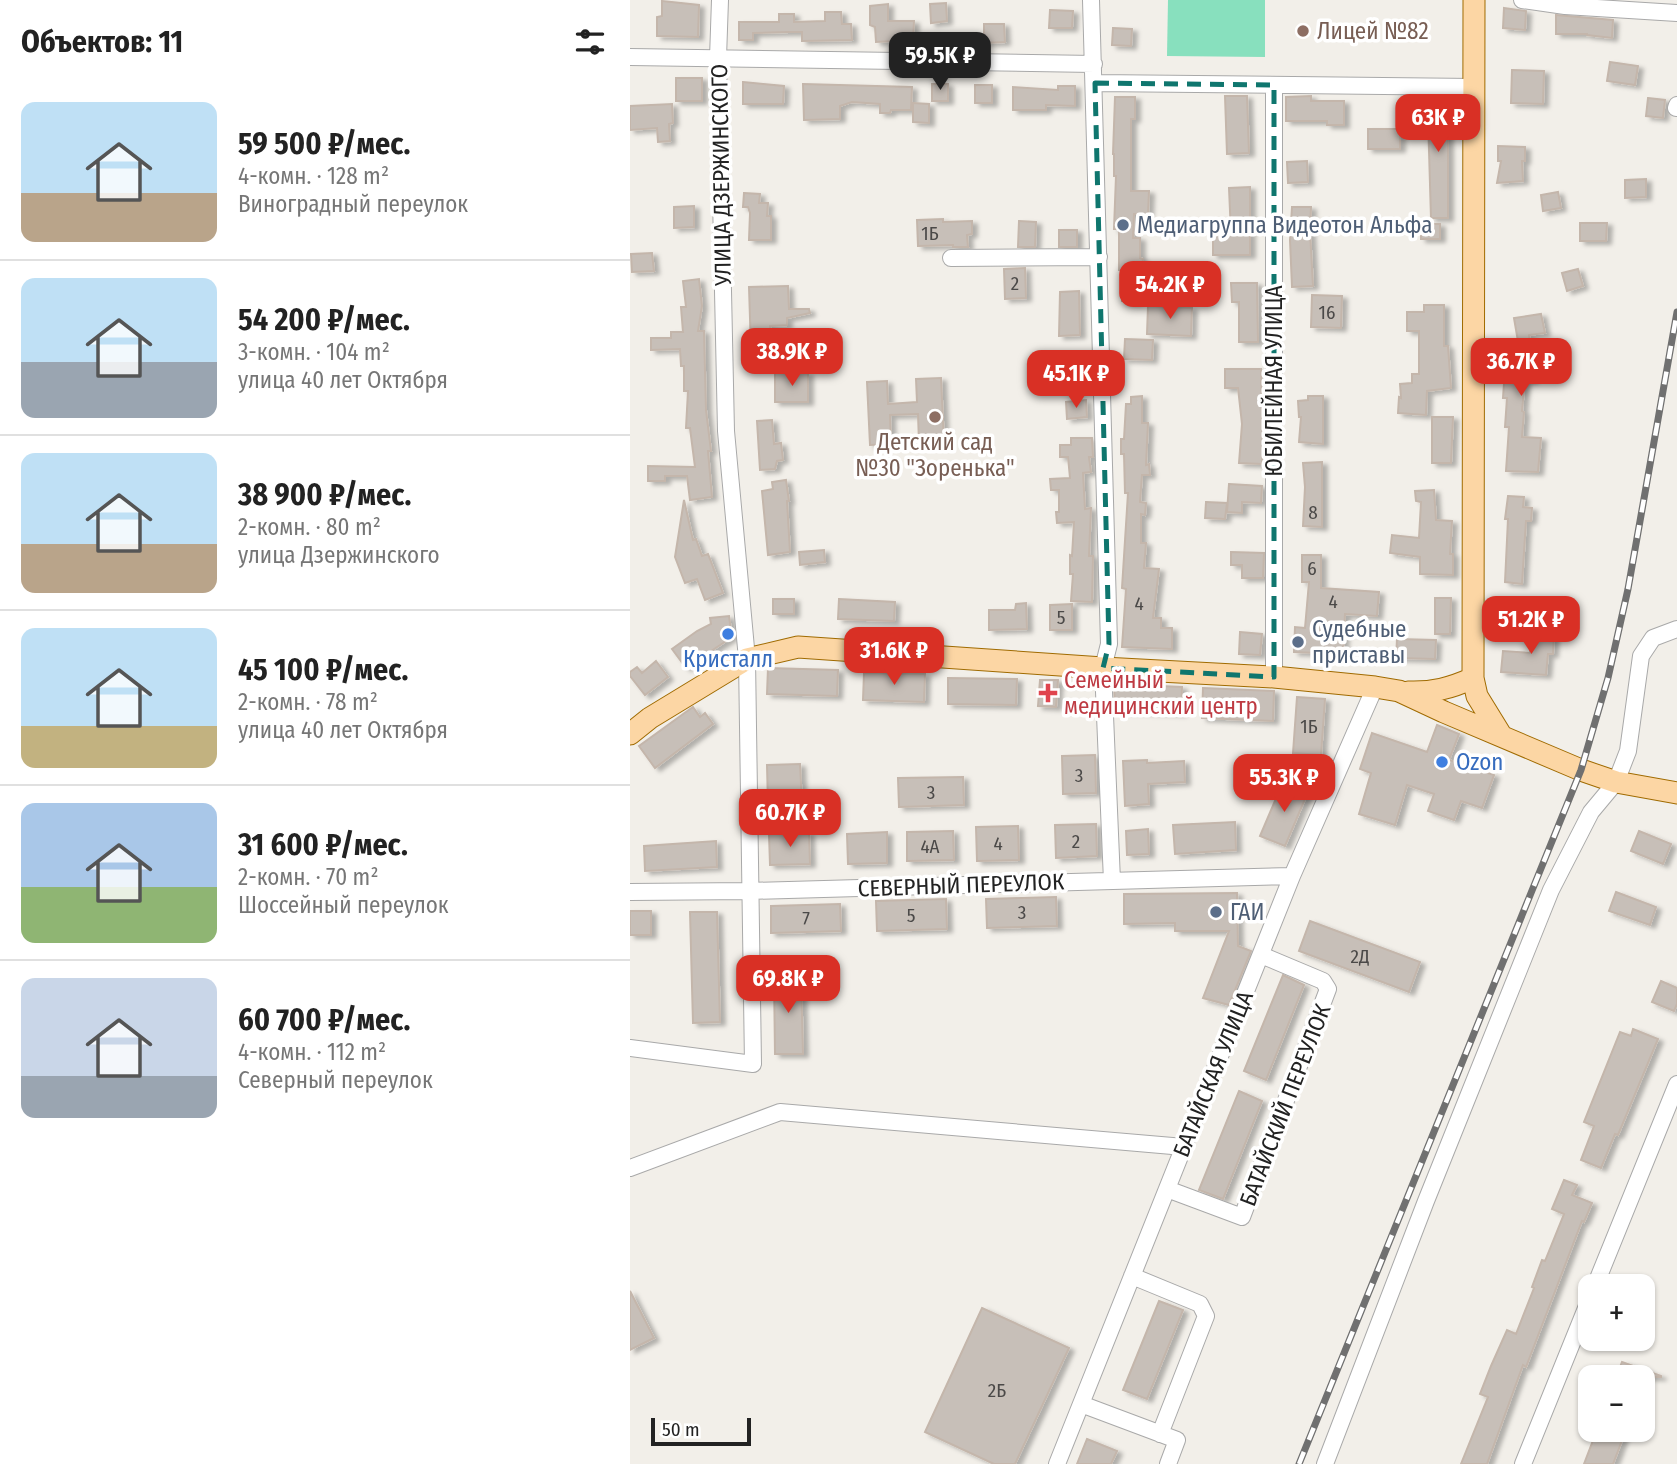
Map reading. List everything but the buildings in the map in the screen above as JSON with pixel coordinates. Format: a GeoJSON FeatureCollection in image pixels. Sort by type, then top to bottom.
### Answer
{"type":"FeatureCollection","features":[{"type":"Feature","properties":{"kind":"main road"},"geometry":{"type":"LineString","coordinates":[[1474,0],[1473,678],[1477,696],[1501,735]]}},
{"type":"Feature","properties":{"kind":"main road"},"geometry":{"type":"LineString","coordinates":[[630,734],[650,718],[747,659],[798,647],[1274,677],[1426,693],[1453,688],[1473,678]]}},
{"type":"Feature","properties":{"kind":"main road"},"geometry":{"type":"LineString","coordinates":[[1399,691],[1534,751],[1616,782],[1677,793]]}},
{"type":"Feature","properties":{"kind":"street","name":"УЛИЦА ДЗЕРЖИНСКОГО"},"geometry":{"type":"LineString","coordinates":[[630,1048],[753,1064],[747,659],[726,432],[718,58],[720,0]]}},
{"type":"Feature","properties":{"kind":"street"},"geometry":{"type":"LineString","coordinates":[[1091,0],[1108,644],[1102,668],[1112,881]]}},
{"type":"Feature","properties":{"kind":"street"},"geometry":{"type":"LineString","coordinates":[[1522,0],[1565,6],[1677,13]]}},
{"type":"Feature","properties":{"kind":"street"},"geometry":{"type":"LineString","coordinates":[[630,57],[1094,64]]}},
{"type":"Feature","properties":{"kind":"street"},"geometry":{"type":"LineString","coordinates":[[1095,83],[1474,87]]}},
{"type":"Feature","properties":{"kind":"street","name":"ЮБИЛЕЙНАЯ УЛИЦА"},"geometry":{"type":"LineString","coordinates":[[1274,85],[1274,677]]}},
{"type":"Feature","properties":{"kind":"street"},"geometry":{"type":"LineString","coordinates":[[951,258],[1099,257]]}},
{"type":"Feature","properties":{"kind":"street"},"geometry":{"type":"LineString","coordinates":[[1325,1464],[1431,1188],[1551,890],[1591,812],[1616,782],[1628,751],[1641,656],[1653,638],[1677,629]]}},
{"type":"Feature","properties":{"kind":"street","name":"БАТАЙСКАЯ УЛИЦА"},"geometry":{"type":"LineString","coordinates":[[1056,1464],[1292,876],[1376,687]]}},
{"type":"Feature","properties":{"kind":"street","name":"СЕВЕРНЫЙ ПЕРЕУЛОК"},"geometry":{"type":"LineString","coordinates":[[630,892],[1292,876]]}},
{"type":"Feature","properties":{"kind":"street","name":"БАТАЙСКИЙ ПЕРЕУЛОК"},"geometry":{"type":"LineString","coordinates":[[1167,1189],[1242,1217],[1328,989],[1323,981],[1261,955]]}},
{"type":"Feature","properties":{"kind":"street"},"geometry":{"type":"LineString","coordinates":[[1600,1274],[1677,1084]]}},
{"type":"Feature","properties":{"kind":"street"},"geometry":{"type":"LineString","coordinates":[[630,1168],[780,1112],[1184,1147]]}},
{"type":"Feature","properties":{"kind":"street"},"geometry":{"type":"LineString","coordinates":[[1132,1276],[1200,1304],[1206,1316],[1160,1434]]}},
{"type":"Feature","properties":{"kind":"street"},"geometry":{"type":"LineString","coordinates":[[1522,1464],[1578,1328]]}},
{"type":"Feature","properties":{"kind":"street"},"geometry":{"type":"LineString","coordinates":[[1081,1404],[1177,1440],[1168,1464]]}},
{"type":"Feature","properties":{"kind":"highlighted area"},"geometry":{"type":"Polygon","coordinates":[[[1095,83],[1274,85],[1274,677],[1103,668],[1109,644],[1095,83]]]}},
{"type":"Feature","properties":{"kind":"green space"},"geometry":{"type":"Polygon","coordinates":[[[1168,0],[1265,0],[1265,57],[1167,56],[1168,0]]]}},
{"type":"Feature","properties":{"kind":"railway"},"geometry":{"type":"LineString","coordinates":[[1299,1464],[1581,770],[1608,678],[1628,589],[1677,312]]}},
{"type":"Feature","properties":{"kind":"place","name":"Лицей №82"},"geometry":{"type":"Point","coordinates":[1303,31]}},
{"type":"Feature","properties":{"kind":"place","name":"Медиагруппа Видеотон Альфа"},"geometry":{"type":"Point","coordinates":[1123,225]}},
{"type":"Feature","properties":{"kind":"place","name":"Детский сад №30 \"Зоренька\""},"geometry":{"type":"Point","coordinates":[935,417]}},
{"type":"Feature","properties":{"kind":"place","name":"Кристалл"},"geometry":{"type":"Point","coordinates":[728,634]}},
{"type":"Feature","properties":{"kind":"place","name":"Судебные приставы"},"geometry":{"type":"Point","coordinates":[1298,642]}},
{"type":"Feature","properties":{"kind":"place","name":"Семейный медицинский центр"},"geometry":{"type":"Point","coordinates":[1048,693]}},
{"type":"Feature","properties":{"kind":"place","name":"Ozon"},"geometry":{"type":"Point","coordinates":[1442,762]}},
{"type":"Feature","properties":{"kind":"place","name":"ГАИ"},"geometry":{"type":"Point","coordinates":[1216,912]}}]}
